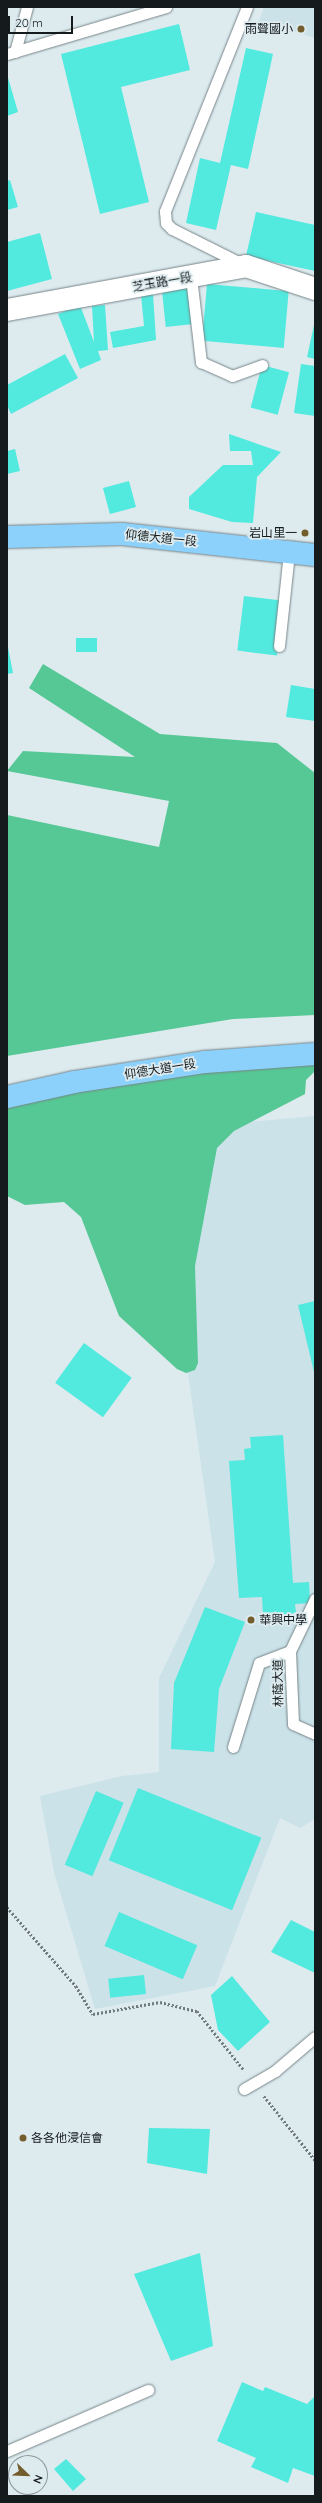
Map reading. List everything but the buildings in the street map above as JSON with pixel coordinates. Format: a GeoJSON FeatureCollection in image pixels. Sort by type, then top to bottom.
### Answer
{"type":"FeatureCollection","features":[{"type":"Feature","properties":{"kind":"main road","name":"仰德大道一段"},"geometry":{"type":"LineString","coordinates":[[7,538],[122,534],[315,555]]}},
{"type":"Feature","properties":{"kind":"main road","name":"仰德大道一段"},"geometry":{"type":"LineString","coordinates":[[7,1097],[74,1082],[205,1062],[315,1054]]}},
{"type":"Feature","properties":{"kind":"street","name":"芝玉路一段"},"geometry":{"type":"LineString","coordinates":[[7,310],[246,266],[315,289]]}},
{"type":"Feature","properties":{"kind":"lane"},"geometry":{"type":"LineString","coordinates":[[11,53],[27,7]]}},
{"type":"Feature","properties":{"kind":"lane"},"geometry":{"type":"LineString","coordinates":[[11,53],[143,12],[166,7]]}},
{"type":"Feature","properties":{"kind":"lane"},"geometry":{"type":"LineString","coordinates":[[246,266],[172,230],[166,223],[165,211],[247,7]]}},
{"type":"Feature","properties":{"kind":"lane"},"geometry":{"type":"LineString","coordinates":[[191,277],[201,362],[232,376],[262,365]]}},
{"type":"Feature","properties":{"kind":"lane"},"geometry":{"type":"LineString","coordinates":[[279,646],[289,552]]}},
{"type":"Feature","properties":{"kind":"lane","name":"林蔭大道"},"geometry":{"type":"LineString","coordinates":[[315,1599],[290,1651],[293,1724],[315,1734]]}},
{"type":"Feature","properties":{"kind":"lane"},"geometry":{"type":"LineString","coordinates":[[233,1748],[259,1663],[290,1651]]}},
{"type":"Feature","properties":{"kind":"lane"},"geometry":{"type":"LineString","coordinates":[[244,2089],[275,2071],[315,2037]]}},
{"type":"Feature","properties":{"kind":"lane"},"geometry":{"type":"LineString","coordinates":[[7,2451],[148,2390]]}},
{"type":"Feature","properties":{"kind":"path"},"geometry":{"type":"LineString","coordinates":[[7,1907],[76,1986],[93,2014],[160,2002],[197,2011],[315,2160]]}},
{"type":"Feature","properties":{"kind":"shaded area","name":"雨聲國小"},"geometry":{"type":"Polygon","coordinates":[[[264,7],[315,7],[315,38],[259,21],[264,7]]]}},
{"type":"Feature","properties":{"kind":"shaded area","name":"華興中學"},"geometry":{"type":"Polygon","coordinates":[[[315,1116],[315,1819],[300,1828],[280,1818],[215,1986],[95,2009],[54,1872],[40,1796],[122,1776],[159,1772],[159,1678],[215,1562],[175,1283],[204,1126],[315,1116]]]}},
{"type":"Feature","properties":{"kind":"green space"},"geometry":{"type":"Polygon","coordinates":[[[43,664],[160,734],[277,743],[315,773],[315,1015],[233,1019],[7,1056],[7,815],[159,847],[169,801],[7,771],[23,751],[135,757],[29,688],[43,664]]]}},
{"type":"Feature","properties":{"kind":"green space"},"geometry":{"type":"Polygon","coordinates":[[[315,1057],[315,1071],[306,1080],[305,1094],[234,1131],[217,1148],[195,1266],[198,1363],[195,1370],[186,1373],[177,1369],[119,1316],[81,1217],[64,1202],[25,1205],[7,1196],[7,1102],[193,1068],[315,1057]]]}},
{"type":"Feature","properties":{"kind":"place","name":"雨聲國小"},"geometry":{"type":"Point","coordinates":[301,29]}},
{"type":"Feature","properties":{"kind":"place","name":"岩山里一"},"geometry":{"type":"Point","coordinates":[305,533]}},
{"type":"Feature","properties":{"kind":"place","name":"華興中學"},"geometry":{"type":"Point","coordinates":[251,1620]}},
{"type":"Feature","properties":{"kind":"place","name":"各各他浸信會"},"geometry":{"type":"Point","coordinates":[23,2138]}}]}
